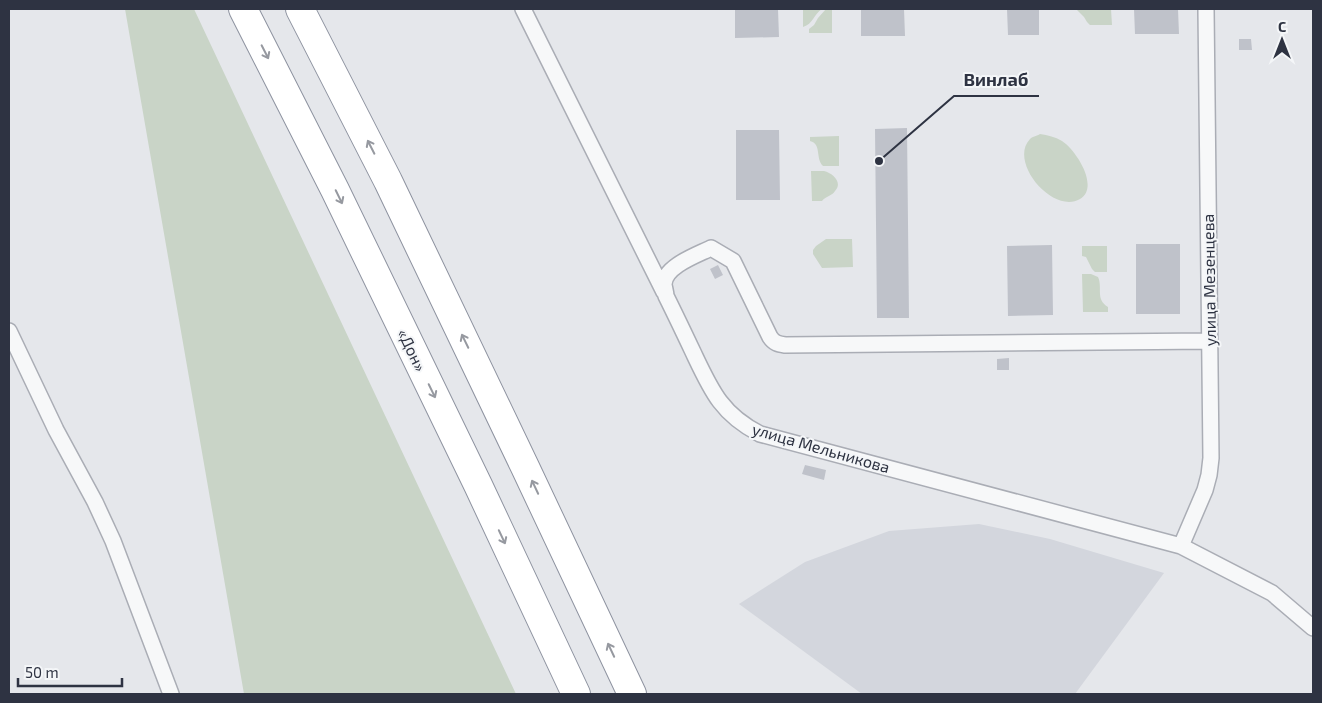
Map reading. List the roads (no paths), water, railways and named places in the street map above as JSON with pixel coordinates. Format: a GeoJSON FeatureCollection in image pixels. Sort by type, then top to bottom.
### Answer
{"type":"FeatureCollection","features":[{"type":"Feature","properties":{"kind":"highway","name":"«Дон»"},"geometry":{"type":"LineString","coordinates":[[243,9],[339,199],[478,485],[576,694]]}},
{"type":"Feature","properties":{"kind":"highway"},"geometry":{"type":"LineString","coordinates":[[300,9],[388,181],[526,466],[632,694]]}},
{"type":"Feature","properties":{"kind":"street","name":"улица Мельникова"},"geometry":{"type":"LineString","coordinates":[[523,9],[707,382],[717,399],[744,426],[760,434],[1181,546],[1272,593],[1313,628]]}},
{"type":"Feature","properties":{"kind":"street","name":"улица Мезенцева"},"geometry":{"type":"LineString","coordinates":[[1181,546],[1205,490],[1211,458],[1206,9]]}},
{"type":"Feature","properties":{"kind":"street"},"geometry":{"type":"LineString","coordinates":[[666,296],[664,283],[669,272],[679,264],[711,248],[733,262],[770,337],[778,344],[1210,341]]}},
{"type":"Feature","properties":{"kind":"street"},"geometry":{"type":"LineString","coordinates":[[9,331],[56,430],[95,502],[113,541],[171,694]]}},
{"type":"Feature","properties":{"kind":"place","name":"Винлаб"},"geometry":{"type":"Point","coordinates":[879,161]}}]}
